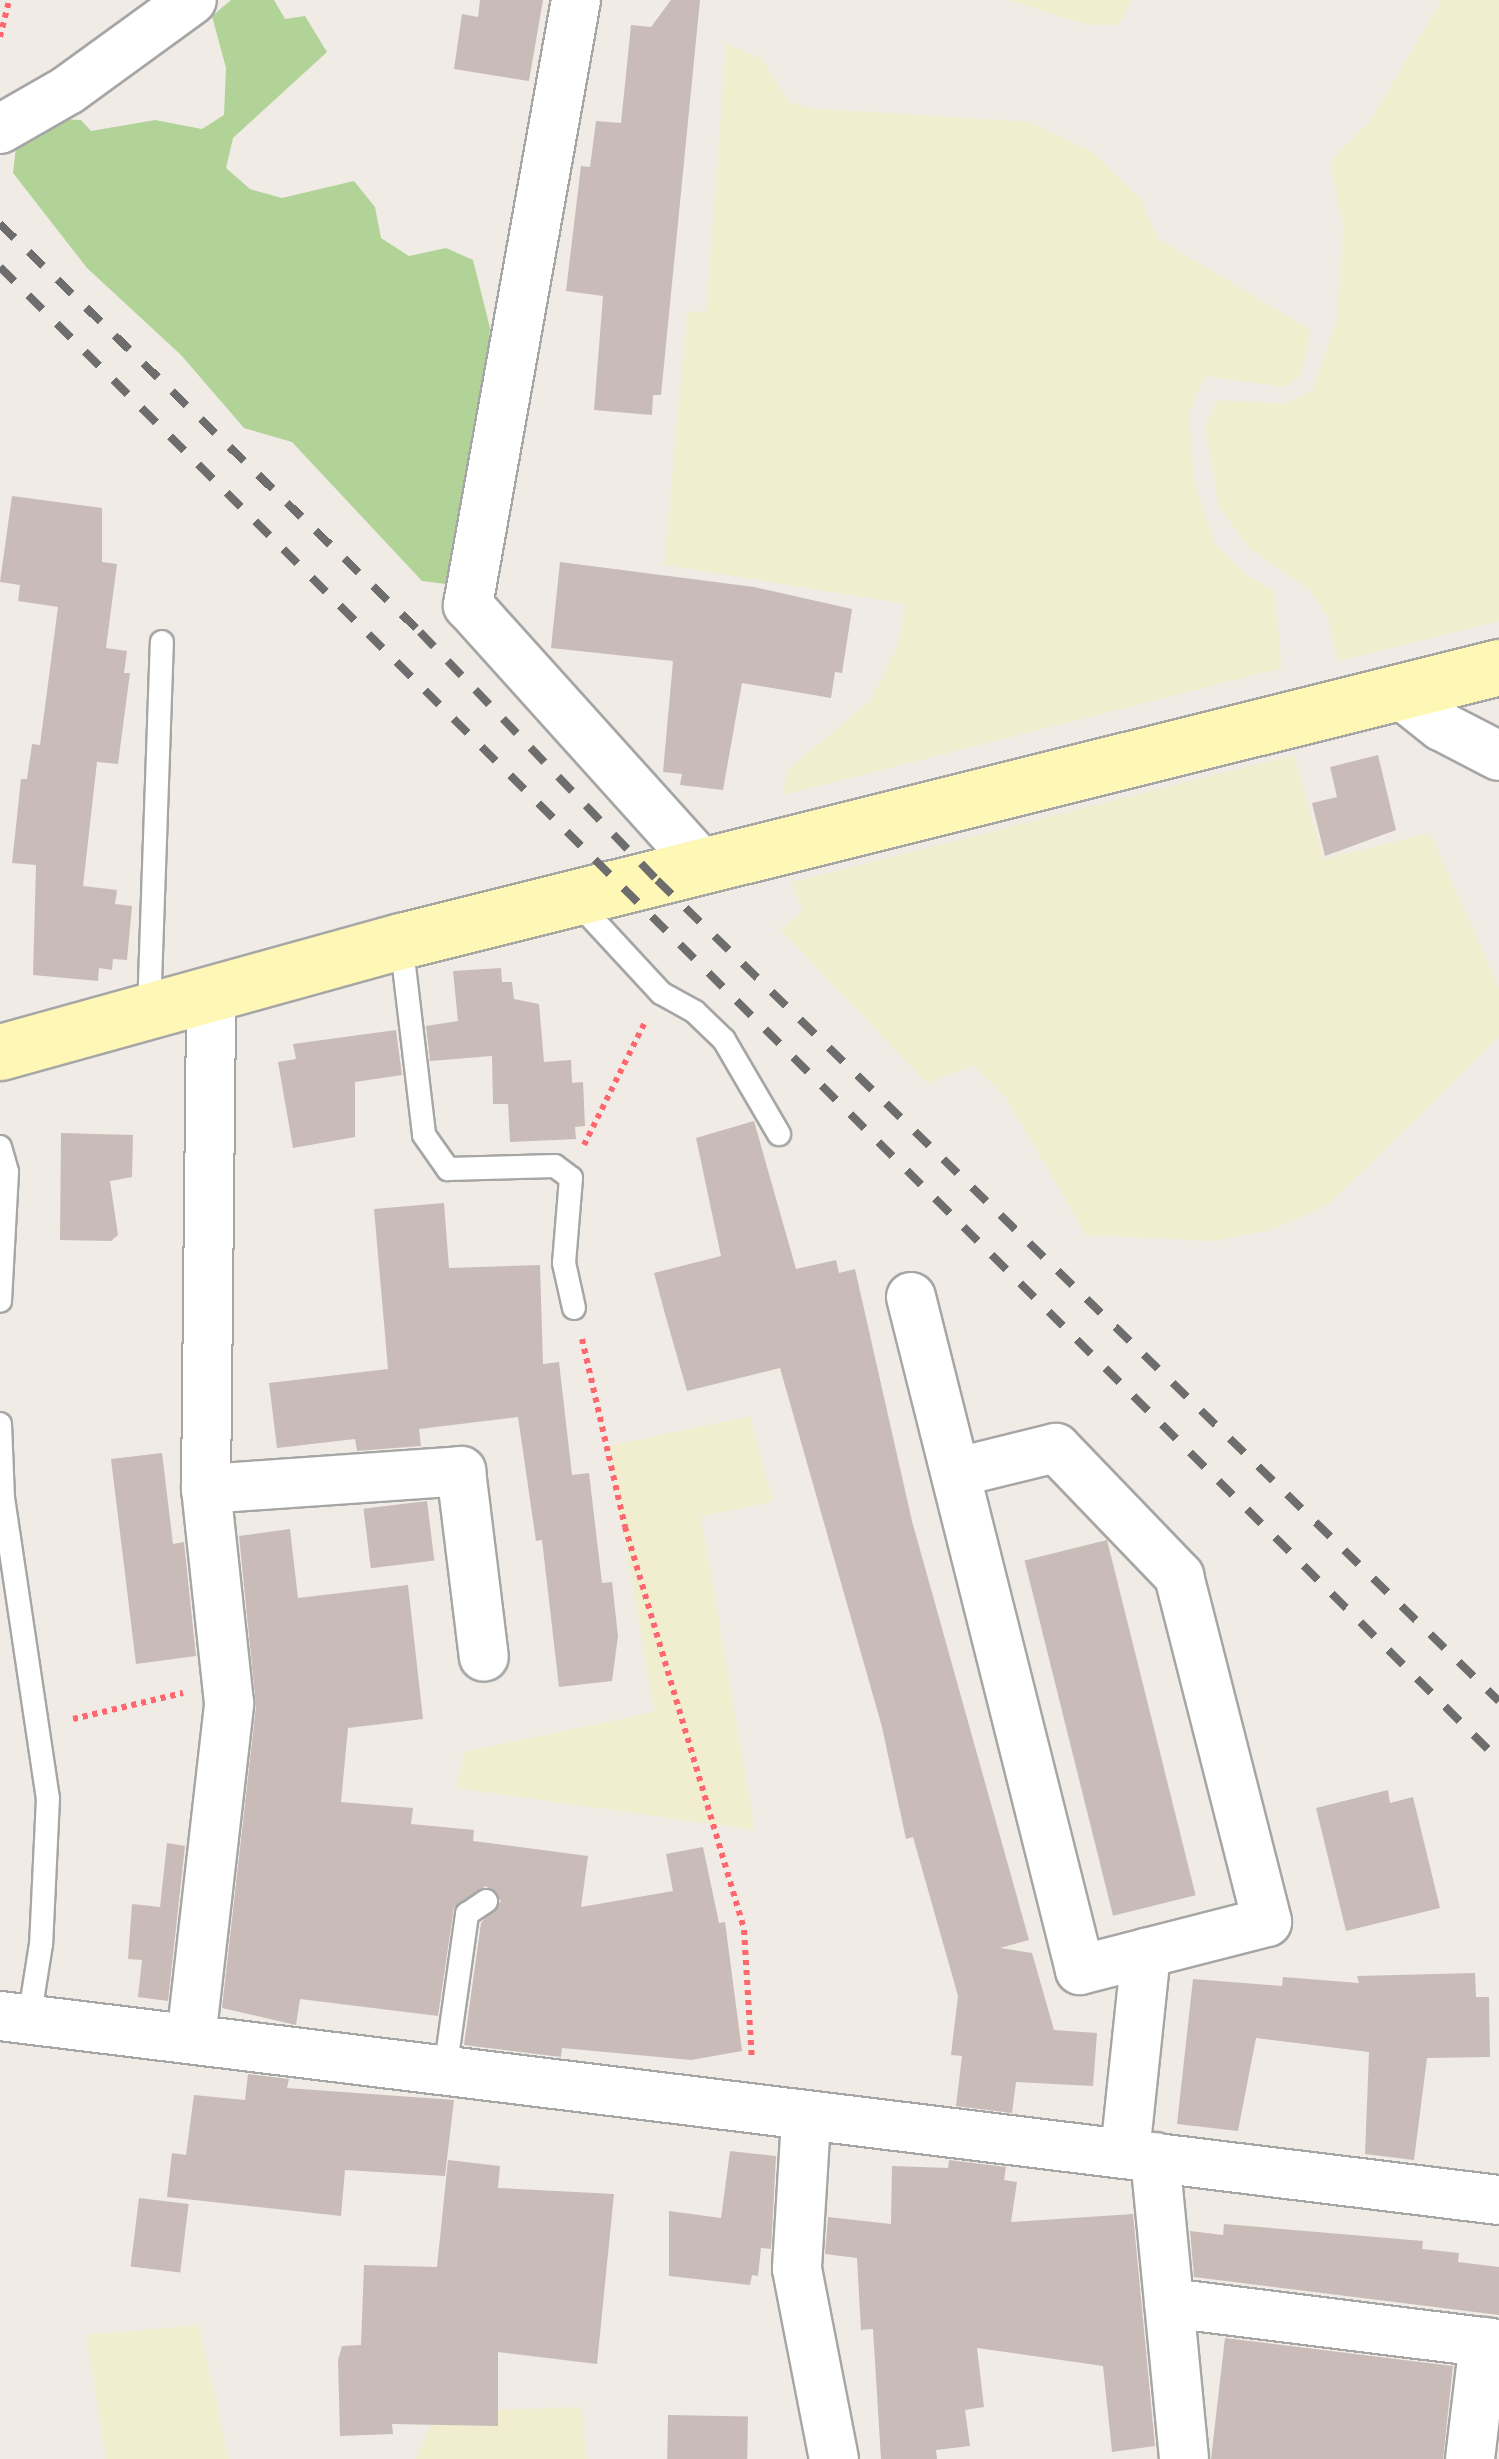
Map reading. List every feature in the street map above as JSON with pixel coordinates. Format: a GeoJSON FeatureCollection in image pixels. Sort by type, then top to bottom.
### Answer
{"type":"FeatureCollection","features":[{"type":"Feature","properties":{"kind":"street"},"geometry":{"type":"LineString","coordinates":[[0,129],[68,90],[192,0]]}},
{"type":"Feature","properties":{"kind":"street"},"geometry":{"type":"LineString","coordinates":[[576,0],[468,604],[703,866]]}},
{"type":"Feature","properties":{"kind":"street"},"geometry":{"type":"LineString","coordinates":[[0,1052],[401,941],[1499,667]]}},
{"type":"Feature","properties":{"kind":"street"},"geometry":{"type":"LineString","coordinates":[[1398,692],[1441,726],[1499,756]]}},
{"type":"Feature","properties":{"kind":"street"},"geometry":{"type":"LineString","coordinates":[[191,2040],[229,1703],[206,1489],[212,993]]}},
{"type":"Feature","properties":{"kind":"street"},"geometry":{"type":"LineString","coordinates":[[912,1296],[1080,1970],[1267,1922],[1179,1576],[1056,1448],[958,1472]]}},
{"type":"Feature","properties":{"kind":"street"},"geometry":{"type":"LineString","coordinates":[[206,1489],[461,1471],[484,1657]]}},
{"type":"Feature","properties":{"kind":"street"},"geometry":{"type":"LineString","coordinates":[[1146,1953],[1140,2156],[1169,2303],[1184,2459]]}},
{"type":"Feature","properties":{"kind":"street"},"geometry":{"type":"LineString","coordinates":[[14,2018],[752,2110],[806,2120],[1499,2200]]}},
{"type":"Feature","properties":{"kind":"street"},"geometry":{"type":"LineString","coordinates":[[806,2120],[797,2269],[834,2459]]}},
{"type":"Feature","properties":{"kind":"street"},"geometry":{"type":"LineString","coordinates":[[1169,2303],[1491,2343],[1470,2459]]}},
{"type":"Feature","properties":{"kind":"lane"},"geometry":{"type":"LineString","coordinates":[[149,1010],[162,642]]}},
{"type":"Feature","properties":{"kind":"lane"},"geometry":{"type":"LineString","coordinates":[[575,900],[661,993],[695,1012],[724,1040],[779,1134]]}},
{"type":"Feature","properties":{"kind":"lane"},"geometry":{"type":"LineString","coordinates":[[401,941],[424,1135],[448,1170],[555,1166],[571,1178],[564,1263],[574,1308]]}},
{"type":"Feature","properties":{"kind":"lane"},"geometry":{"type":"LineString","coordinates":[[0,1147],[7,1172],[0,1301]]}},
{"type":"Feature","properties":{"kind":"lane"},"geometry":{"type":"LineString","coordinates":[[0,1424],[3,1498],[48,1798],[41,1944],[14,2018]]}},
{"type":"Feature","properties":{"kind":"lane"},"geometry":{"type":"LineString","coordinates":[[445,2071],[466,1914],[486,1901]]}},
{"type":"Feature","properties":{"kind":"path"},"geometry":{"type":"LineString","coordinates":[[0,38],[10,0]]}},
{"type":"Feature","properties":{"kind":"path"},"geometry":{"type":"LineString","coordinates":[[571,1178],[598,1109],[661,993]]}},
{"type":"Feature","properties":{"kind":"path"},"geometry":{"type":"LineString","coordinates":[[574,1308],[625,1527],[744,1930],[752,2110]]}},
{"type":"Feature","properties":{"kind":"path"},"geometry":{"type":"LineString","coordinates":[[38,1727],[204,1688],[229,1703]]}},
{"type":"Feature","properties":{"kind":"shaded area"},"geometry":{"type":"Polygon","coordinates":[[[1007,0],[1132,0],[1119,25],[1088,25],[1007,0]]]}},
{"type":"Feature","properties":{"kind":"shaded area"},"geometry":{"type":"Polygon","coordinates":[[[1442,0],[1499,0],[1499,621],[1338,661],[1328,618],[1311,591],[1248,547],[1219,507],[1205,428],[1216,400],[1285,404],[1312,390],[1337,319],[1343,228],[1330,161],[1370,121],[1442,0]]]}},
{"type":"Feature","properties":{"kind":"shaded area"},"geometry":{"type":"Polygon","coordinates":[[[726,44],[761,58],[789,102],[809,108],[1029,122],[1091,151],[1140,198],[1158,239],[1311,330],[1300,376],[1285,387],[1205,376],[1189,413],[1194,480],[1214,542],[1247,576],[1274,591],[1282,668],[783,795],[787,770],[870,701],[897,647],[906,604],[664,565],[687,311],[706,313],[726,44]]]}},
{"type":"Feature","properties":{"kind":"shaded area"},"geometry":{"type":"Polygon","coordinates":[[[1294,755],[1323,859],[1430,833],[1499,987],[1499,1037],[1328,1205],[1271,1230],[1213,1241],[1086,1235],[1005,1096],[972,1065],[928,1084],[780,929],[803,912],[791,882],[1294,755]]]}},
{"type":"Feature","properties":{"kind":"shaded area"},"geometry":{"type":"Polygon","coordinates":[[[750,1416],[773,1501],[701,1517],[755,1830],[456,1788],[464,1752],[654,1712],[609,1446],[750,1416]]]}},
{"type":"Feature","properties":{"kind":"shaded area"},"geometry":{"type":"Polygon","coordinates":[[[199,2325],[229,2459],[106,2459],[86,2335],[199,2325]]]}},
{"type":"Feature","properties":{"kind":"shaded area"},"geometry":{"type":"Polygon","coordinates":[[[581,2407],[587,2459],[415,2459],[438,2412],[581,2407]]]}},
{"type":"Feature","properties":{"kind":"green space"},"geometry":{"type":"Polygon","coordinates":[[[231,0],[274,0],[285,19],[305,16],[327,52],[233,138],[226,168],[250,189],[282,198],[354,181],[375,207],[381,238],[409,256],[446,248],[473,260],[490,328],[485,388],[463,551],[446,584],[422,581],[292,442],[244,428],[181,355],[87,268],[13,173],[16,147],[56,119],[81,120],[91,131],[155,120],[202,129],[224,115],[226,68],[212,16],[231,0]]]}},
{"type":"Feature","properties":{"kind":"building"},"geometry":{"type":"Polygon","coordinates":[[[480,0],[543,0],[529,81],[454,69],[462,14],[478,17],[480,0]]]}},
{"type":"Feature","properties":{"kind":"building"},"geometry":{"type":"Polygon","coordinates":[[[671,0],[700,0],[661,395],[653,395],[652,415],[594,410],[603,296],[566,291],[581,166],[590,167],[596,121],[621,123],[631,25],[651,27],[671,0]]]}},
{"type":"Feature","properties":{"kind":"building"},"geometry":{"type":"Polygon","coordinates":[[[12,496],[102,508],[102,562],[117,564],[106,648],[127,651],[124,673],[130,673],[118,764],[97,762],[83,886],[117,890],[115,904],[132,906],[127,960],[113,959],[112,970],[99,968],[98,981],[33,975],[36,865],[12,863],[21,779],[27,779],[32,744],[40,745],[58,607],[18,601],[20,585],[0,582],[12,496]]]}},
{"type":"Feature","properties":{"kind":"building"},"geometry":{"type":"Polygon","coordinates":[[[560,562],[754,587],[852,609],[842,673],[835,672],[831,698],[742,683],[723,790],[680,785],[682,774],[663,772],[673,661],[551,648],[560,562]]]}},
{"type":"Feature","properties":{"kind":"building"},"geometry":{"type":"Polygon","coordinates":[[[1378,755],[1396,830],[1325,856],[1312,803],[1337,797],[1330,767],[1378,755]]]}},
{"type":"Feature","properties":{"kind":"building"},"geometry":{"type":"Polygon","coordinates":[[[501,968],[502,982],[512,982],[514,999],[539,1004],[544,1062],[571,1060],[572,1083],[583,1082],[585,1126],[575,1127],[576,1139],[510,1142],[508,1104],[493,1104],[492,1056],[430,1061],[426,1026],[458,1021],[453,971],[501,968]]]}},
{"type":"Feature","properties":{"kind":"building"},"geometry":{"type":"Polygon","coordinates":[[[396,1030],[402,1075],[355,1082],[355,1137],[293,1148],[278,1062],[296,1059],[293,1044],[396,1030]]]}},
{"type":"Feature","properties":{"kind":"building"},"geometry":{"type":"Polygon","coordinates":[[[754,1121],[796,1269],[836,1260],[839,1273],[855,1269],[912,1521],[1029,1940],[1000,1948],[1032,1953],[1054,2030],[1097,2033],[1093,2086],[1016,2082],[1012,2113],[956,2106],[962,2056],[951,2055],[958,1996],[913,1837],[906,1839],[882,1727],[780,1368],[687,1391],[654,1273],[721,1256],[696,1138],[754,1121]]]}},
{"type":"Feature","properties":{"kind":"building"},"geometry":{"type":"Polygon","coordinates":[[[61,1133],[133,1135],[132,1177],[110,1181],[118,1235],[111,1241],[60,1240],[61,1133]]]}},
{"type":"Feature","properties":{"kind":"building"},"geometry":{"type":"Polygon","coordinates":[[[444,1203],[449,1268],[540,1265],[543,1364],[559,1362],[572,1475],[589,1473],[602,1583],[612,1582],[618,1636],[612,1681],[559,1687],[542,1540],[536,1541],[518,1417],[419,1429],[421,1446],[357,1451],[355,1439],[277,1448],[269,1383],[388,1369],[374,1209],[444,1203]]]}},
{"type":"Feature","properties":{"kind":"building"},"geometry":{"type":"Polygon","coordinates":[[[162,1453],[173,1544],[184,1542],[196,1656],[136,1664],[111,1459],[162,1453]]]}},
{"type":"Feature","properties":{"kind":"building"},"geometry":{"type":"Polygon","coordinates":[[[427,1501],[434,1561],[371,1568],[363,1509],[427,1501]]]}},
{"type":"Feature","properties":{"kind":"building"},"geometry":{"type":"Polygon","coordinates":[[[290,1529],[298,1598],[408,1585],[423,1719],[348,1728],[341,1802],[413,1808],[411,1824],[474,1830],[473,1841],[588,1856],[581,1907],[673,1891],[666,1854],[703,1847],[719,1923],[725,1922],[742,2051],[691,2060],[562,2048],[561,2057],[464,2045],[481,1923],[501,1901],[486,1886],[454,1907],[438,2016],[300,1999],[296,2025],[222,2008],[256,1706],[239,1536],[290,1529]]]}},
{"type":"Feature","properties":{"kind":"building"},"geometry":{"type":"Polygon","coordinates":[[[1107,1540],[1196,1895],[1113,1916],[1025,1561],[1107,1540]]]}},
{"type":"Feature","properties":{"kind":"building"},"geometry":{"type":"Polygon","coordinates":[[[1388,1790],[1390,1803],[1413,1797],[1440,1908],[1346,1931],[1316,1808],[1388,1790]]]}},
{"type":"Feature","properties":{"kind":"building"},"geometry":{"type":"Polygon","coordinates":[[[167,1843],[185,1846],[168,2001],[138,1997],[142,1960],[128,1959],[132,1904],[160,1907],[167,1843]]]}},
{"type":"Feature","properties":{"kind":"building"},"geometry":{"type":"Polygon","coordinates":[[[1475,1973],[1476,1997],[1489,1997],[1490,2057],[1427,2058],[1414,2160],[1365,2154],[1369,2052],[1256,2038],[1238,2131],[1177,2124],[1193,1979],[1282,1986],[1283,1977],[1359,1983],[1357,1976],[1475,1973]]]}},
{"type":"Feature","properties":{"kind":"building"},"geometry":{"type":"Polygon","coordinates":[[[248,2074],[289,2079],[287,2088],[454,2100],[445,2176],[345,2170],[341,2216],[167,2197],[172,2153],[186,2155],[194,2095],[245,2100],[248,2074]]]}},
{"type":"Feature","properties":{"kind":"building"},"geometry":{"type":"Polygon","coordinates":[[[730,2151],[776,2156],[771,2249],[761,2248],[758,2276],[752,2275],[750,2285],[669,2276],[669,2211],[721,2218],[730,2151]]]}},
{"type":"Feature","properties":{"kind":"building"},"geometry":{"type":"Polygon","coordinates":[[[448,2160],[500,2166],[498,2188],[614,2194],[597,2364],[498,2352],[498,2426],[392,2424],[393,2434],[340,2436],[338,2360],[342,2346],[361,2345],[364,2265],[437,2267],[448,2160]]]}},
{"type":"Feature","properties":{"kind":"building"},"geometry":{"type":"Polygon","coordinates":[[[949,2160],[1006,2167],[1004,2180],[1017,2182],[1011,2222],[1133,2214],[1155,2446],[1112,2452],[1103,2366],[977,2348],[984,2407],[965,2410],[970,2446],[936,2450],[937,2459],[881,2459],[873,2329],[861,2330],[857,2258],[825,2254],[828,2217],[891,2224],[892,2166],[948,2168],[949,2160]]]}},
{"type":"Feature","properties":{"kind":"building"},"geometry":{"type":"Polygon","coordinates":[[[139,2198],[189,2204],[180,2273],[131,2266],[139,2198]]]}},
{"type":"Feature","properties":{"kind":"building"},"geometry":{"type":"Polygon","coordinates":[[[1224,2224],[1423,2241],[1422,2249],[1459,2253],[1458,2262],[1499,2267],[1499,2315],[1194,2277],[1190,2231],[1223,2235],[1224,2224]]]}},
{"type":"Feature","properties":{"kind":"building"},"geometry":{"type":"Polygon","coordinates":[[[1225,2338],[1453,2366],[1443,2459],[1211,2459],[1225,2338]]]}},
{"type":"Feature","properties":{"kind":"building"},"geometry":{"type":"Polygon","coordinates":[[[668,2415],[748,2416],[747,2459],[667,2459],[668,2415]]]}},
{"type":"Feature","properties":{"kind":"railway"},"geometry":{"type":"LineString","coordinates":[[0,224],[420,632],[657,880],[1499,1701]]}},
{"type":"Feature","properties":{"kind":"railway"},"geometry":{"type":"LineString","coordinates":[[0,267],[1499,1760]]}}]}
